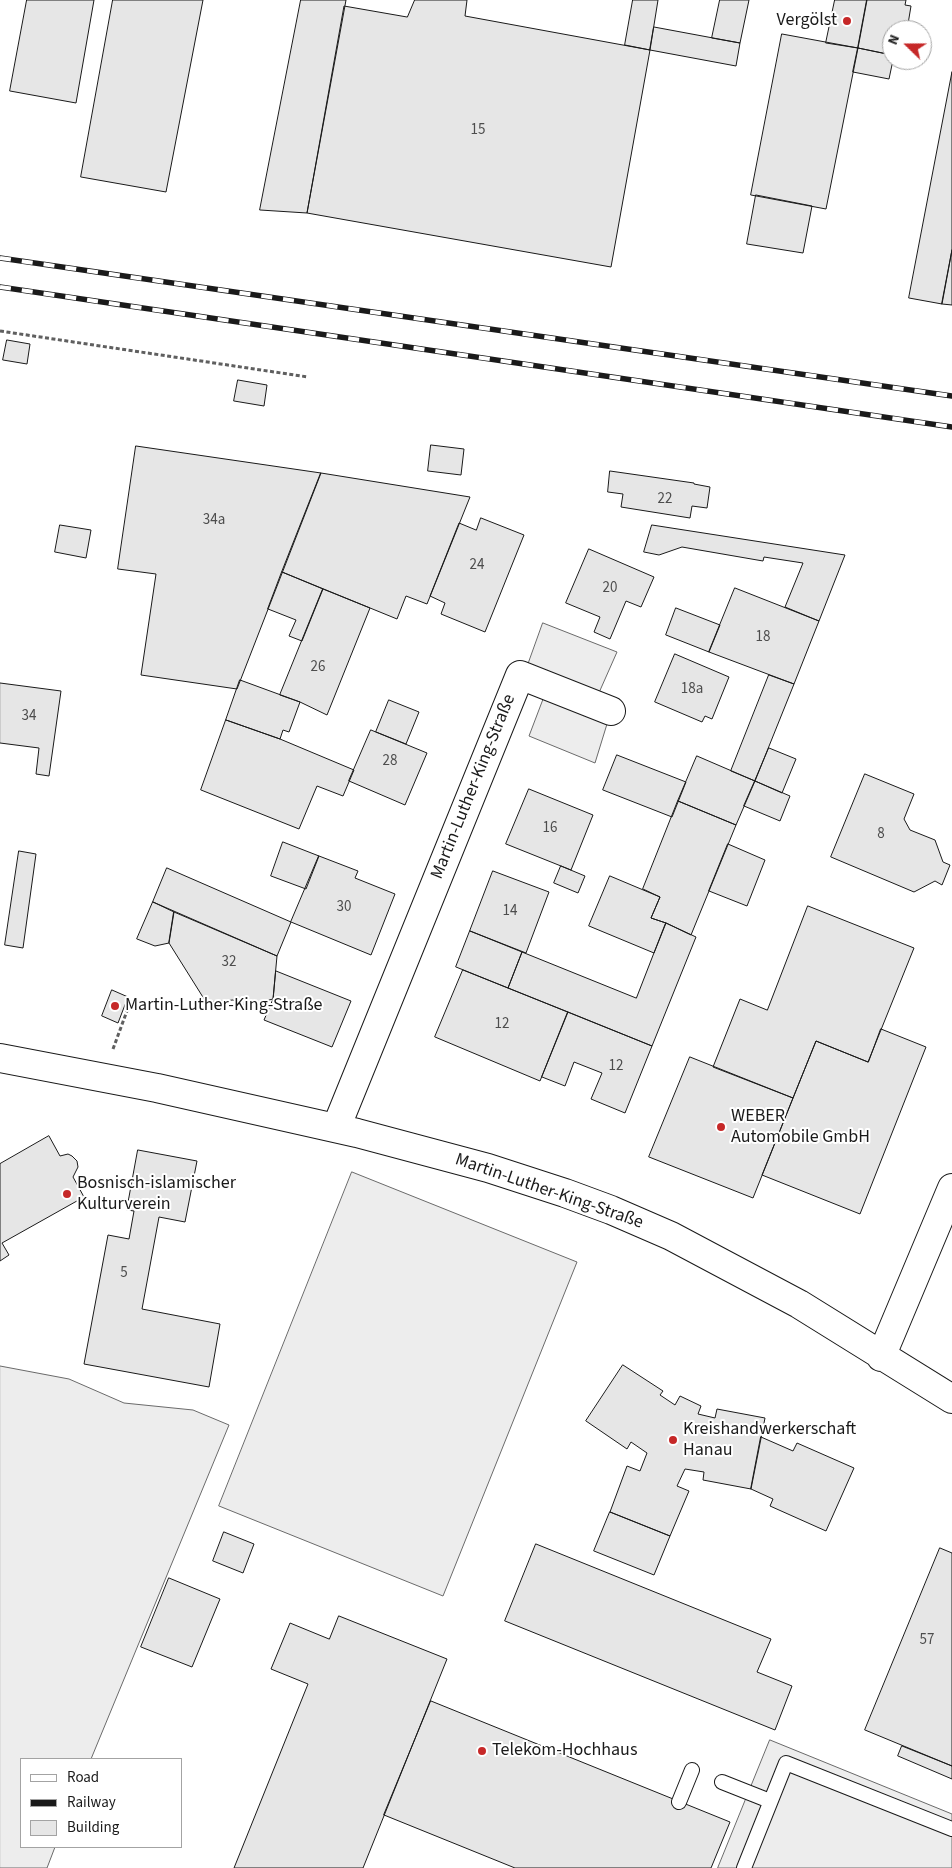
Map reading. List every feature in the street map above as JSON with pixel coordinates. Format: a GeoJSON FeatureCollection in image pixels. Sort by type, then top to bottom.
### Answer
{"type":"FeatureCollection","features":[{"type":"Feature","properties":{"kind":"street","name":"Martin-Luther-King-Straße"},"geometry":{"type":"LineString","coordinates":[[336,1128],[520,675],[611,711]]}},
{"type":"Feature","properties":{"kind":"street","name":"Martin-Luther-King-Straße"},"geometry":{"type":"LineString","coordinates":[[0,1058],[238,1105],[336,1128],[488,1168],[565,1193],[671,1236],[798,1304],[881,1357],[952,1399]]}},
{"type":"Feature","properties":{"kind":"street"},"geometry":{"type":"LineString","coordinates":[[881,1357],[952,1188]]}},
{"type":"Feature","properties":{"kind":"lane"},"geometry":{"type":"LineString","coordinates":[[744,1868],[786,1763],[952,1829]]}},
{"type":"Feature","properties":{"kind":"lane"},"geometry":{"type":"LineString","coordinates":[[679,1802],[692,1770]]}},
{"type":"Feature","properties":{"kind":"lane"},"geometry":{"type":"LineString","coordinates":[[722,1782],[770,1801]]}},
{"type":"Feature","properties":{"kind":"path"},"geometry":{"type":"LineString","coordinates":[[0,331],[308,377]]}},
{"type":"Feature","properties":{"kind":"path"},"geometry":{"type":"LineString","coordinates":[[103,1078],[131,1000]]}},
{"type":"Feature","properties":{"kind":"shaded area"},"geometry":{"type":"Polygon","coordinates":[[[543,623],[617,652],[594,704],[611,711],[595,763],[529,736],[548,686],[524,676],[543,623]]]}},
{"type":"Feature","properties":{"kind":"shaded area"},"geometry":{"type":"Polygon","coordinates":[[[352,1172],[577,1262],[443,1596],[219,1506],[352,1172]]]}},
{"type":"Feature","properties":{"kind":"shaded area"},"geometry":{"type":"Polygon","coordinates":[[[0,1366],[69,1379],[124,1403],[193,1410],[229,1425],[91,1758],[20,1758],[20,1848],[55,1848],[47,1868],[0,1868],[0,1366]]]}},
{"type":"Feature","properties":{"kind":"shaded area"},"geometry":{"type":"Polygon","coordinates":[[[770,1740],[952,1814],[952,1868],[718,1868],[770,1740]]]}},
{"type":"Feature","properties":{"kind":"building"},"geometry":{"type":"Polygon","coordinates":[[[27,0],[94,0],[76,103],[10,91],[27,0]]]}},
{"type":"Feature","properties":{"kind":"building"},"geometry":{"type":"Polygon","coordinates":[[[113,0],[203,0],[166,192],[81,177],[113,0]]]}},
{"type":"Feature","properties":{"kind":"building"},"geometry":{"type":"Polygon","coordinates":[[[301,0],[346,0],[307,213],[260,210],[301,0]]]}},
{"type":"Feature","properties":{"kind":"building"},"geometry":{"type":"Polygon","coordinates":[[[415,0],[467,0],[465,16],[650,50],[611,267],[307,213],[344,6],[407,17],[415,0]]]}},
{"type":"Feature","properties":{"kind":"building"},"geometry":{"type":"Polygon","coordinates":[[[633,0],[658,0],[650,50],[625,45],[633,0]]]}},
{"type":"Feature","properties":{"kind":"building"},"geometry":{"type":"Polygon","coordinates":[[[720,0],[749,0],[740,43],[712,38],[720,0]]]}},
{"type":"Feature","properties":{"kind":"building","name":"Vergölst"},"geometry":{"type":"Polygon","coordinates":[[[835,0],[867,0],[858,48],[826,43],[835,0]]]}},
{"type":"Feature","properties":{"kind":"building"},"geometry":{"type":"Polygon","coordinates":[[[867,0],[906,0],[905,5],[911,6],[909,20],[882,20],[882,53],[858,48],[867,0]]]}},
{"type":"Feature","properties":{"kind":"building"},"geometry":{"type":"Polygon","coordinates":[[[654,27],[740,43],[736,66],[650,50],[654,27]]]}},
{"type":"Feature","properties":{"kind":"building"},"geometry":{"type":"Polygon","coordinates":[[[782,34],[858,48],[826,209],[751,195],[782,34]]]}},
{"type":"Feature","properties":{"kind":"building"},"geometry":{"type":"Polygon","coordinates":[[[858,48],[882,53],[882,70],[891,70],[889,79],[853,72],[858,48]]]}},
{"type":"Feature","properties":{"kind":"building"},"geometry":{"type":"Polygon","coordinates":[[[952,72],[952,250],[942,304],[909,298],[952,72]]]}},
{"type":"Feature","properties":{"kind":"building"},"geometry":{"type":"Polygon","coordinates":[[[756,195],[812,206],[803,253],[747,244],[756,195]]]}},
{"type":"Feature","properties":{"kind":"building"},"geometry":{"type":"Polygon","coordinates":[[[952,250],[952,305],[942,304],[952,250]]]}},
{"type":"Feature","properties":{"kind":"building"},"geometry":{"type":"Polygon","coordinates":[[[7,340],[30,344],[27,364],[3,360],[7,340]]]}},
{"type":"Feature","properties":{"kind":"building"},"geometry":{"type":"Polygon","coordinates":[[[238,380],[267,385],[264,406],[234,401],[238,380]]]}},
{"type":"Feature","properties":{"kind":"building"},"geometry":{"type":"Polygon","coordinates":[[[431,445],[464,449],[461,475],[428,471],[431,445]]]}},
{"type":"Feature","properties":{"kind":"building"},"geometry":{"type":"Polygon","coordinates":[[[136,446],[321,473],[237,689],[141,675],[156,574],[118,569],[136,446]]]}},
{"type":"Feature","properties":{"kind":"building"},"geometry":{"type":"Polygon","coordinates":[[[610,471],[710,487],[707,508],[692,506],[690,518],[621,507],[623,494],[608,492],[610,471]]]}},
{"type":"Feature","properties":{"kind":"building"},"geometry":{"type":"Polygon","coordinates":[[[321,473],[470,497],[427,604],[406,596],[397,619],[282,572],[321,473]]]}},
{"type":"Feature","properties":{"kind":"building"},"geometry":{"type":"Polygon","coordinates":[[[481,518],[524,535],[485,632],[441,614],[445,603],[430,596],[459,523],[476,530],[481,518]]]}},
{"type":"Feature","properties":{"kind":"building"},"geometry":{"type":"Polygon","coordinates":[[[60,525],[91,530],[86,558],[55,552],[60,525]]]}},
{"type":"Feature","properties":{"kind":"building"},"geometry":{"type":"Polygon","coordinates":[[[652,525],[845,555],[819,621],[785,607],[803,563],[764,557],[763,561],[682,547],[659,555],[644,552],[652,525]]]}},
{"type":"Feature","properties":{"kind":"building"},"geometry":{"type":"Polygon","coordinates":[[[589,549],[654,577],[641,607],[626,601],[610,639],[594,632],[600,617],[566,603],[589,549]]]}},
{"type":"Feature","properties":{"kind":"building"},"geometry":{"type":"Polygon","coordinates":[[[282,572],[323,589],[302,641],[289,636],[296,620],[268,609],[282,572]]]}},
{"type":"Feature","properties":{"kind":"building"},"geometry":{"type":"Polygon","coordinates":[[[735,588],[819,621],[794,684],[709,652],[735,588]]]}},
{"type":"Feature","properties":{"kind":"building"},"geometry":{"type":"Polygon","coordinates":[[[323,589],[370,608],[327,715],[280,695],[323,589]]]}},
{"type":"Feature","properties":{"kind":"building"},"geometry":{"type":"Polygon","coordinates":[[[676,608],[720,625],[709,652],[666,635],[676,608]]]}},
{"type":"Feature","properties":{"kind":"building"},"geometry":{"type":"Polygon","coordinates":[[[675,654],[729,677],[712,719],[705,716],[702,722],[655,702],[675,654]]]}},
{"type":"Feature","properties":{"kind":"building"},"geometry":{"type":"Polygon","coordinates":[[[769,675],[794,684],[755,781],[731,771],[769,675]]]}},
{"type":"Feature","properties":{"kind":"building"},"geometry":{"type":"Polygon","coordinates":[[[240,680],[300,702],[289,732],[283,730],[280,739],[226,720],[240,680]]]}},
{"type":"Feature","properties":{"kind":"building"},"geometry":{"type":"Polygon","coordinates":[[[0,683],[61,691],[49,776],[36,774],[39,748],[0,743],[0,683]]]}},
{"type":"Feature","properties":{"kind":"building"},"geometry":{"type":"Polygon","coordinates":[[[389,700],[419,712],[406,744],[376,732],[389,700]]]}},
{"type":"Feature","properties":{"kind":"building"},"geometry":{"type":"Polygon","coordinates":[[[226,720],[280,739],[354,770],[343,796],[317,786],[299,829],[201,790],[226,720]]]}},
{"type":"Feature","properties":{"kind":"building"},"geometry":{"type":"Polygon","coordinates":[[[371,730],[427,753],[405,805],[349,781],[371,730]]]}},
{"type":"Feature","properties":{"kind":"building"},"geometry":{"type":"Polygon","coordinates":[[[769,748],[796,759],[782,793],[755,781],[769,748]]]}},
{"type":"Feature","properties":{"kind":"building"},"geometry":{"type":"Polygon","coordinates":[[[617,755],[686,782],[672,817],[603,790],[617,755]]]}},
{"type":"Feature","properties":{"kind":"building"},"geometry":{"type":"Polygon","coordinates":[[[697,756],[755,781],[736,825],[678,801],[697,756]]]}},
{"type":"Feature","properties":{"kind":"building"},"geometry":{"type":"Polygon","coordinates":[[[865,774],[914,794],[904,819],[910,830],[935,840],[943,862],[950,865],[942,885],[935,881],[914,892],[831,857],[865,774]]]}},
{"type":"Feature","properties":{"kind":"building"},"geometry":{"type":"Polygon","coordinates":[[[755,781],[790,796],[780,821],[744,806],[755,781]]]}},
{"type":"Feature","properties":{"kind":"building"},"geometry":{"type":"Polygon","coordinates":[[[529,789],[593,815],[571,870],[506,844],[529,789]]]}},
{"type":"Feature","properties":{"kind":"building"},"geometry":{"type":"Polygon","coordinates":[[[678,801],[736,825],[691,935],[651,918],[660,897],[643,889],[678,801]]]}},
{"type":"Feature","properties":{"kind":"building"},"geometry":{"type":"Polygon","coordinates":[[[283,842],[319,856],[306,889],[271,876],[283,842]]]}},
{"type":"Feature","properties":{"kind":"building"},"geometry":{"type":"Polygon","coordinates":[[[728,844],[765,860],[747,906],[709,891],[728,844]]]}},
{"type":"Feature","properties":{"kind":"building"},"geometry":{"type":"Polygon","coordinates":[[[19,851],[36,854],[23,948],[5,945],[19,851]]]}},
{"type":"Feature","properties":{"kind":"building"},"geometry":{"type":"Polygon","coordinates":[[[319,856],[358,871],[355,878],[395,894],[371,955],[291,922],[319,856]]]}},
{"type":"Feature","properties":{"kind":"building"},"geometry":{"type":"Polygon","coordinates":[[[561,866],[585,876],[578,893],[554,883],[561,866]]]}},
{"type":"Feature","properties":{"kind":"building"},"geometry":{"type":"Polygon","coordinates":[[[167,868],[291,922],[277,956],[153,902],[167,868]]]}},
{"type":"Feature","properties":{"kind":"building"},"geometry":{"type":"Polygon","coordinates":[[[493,871],[549,892],[526,953],[470,931],[493,871]]]}},
{"type":"Feature","properties":{"kind":"building"},"geometry":{"type":"Polygon","coordinates":[[[610,876],[660,897],[651,918],[666,923],[654,953],[589,926],[610,876]]]}},
{"type":"Feature","properties":{"kind":"building"},"geometry":{"type":"Polygon","coordinates":[[[153,902],[174,912],[169,943],[155,946],[137,939],[153,902]]]}},
{"type":"Feature","properties":{"kind":"building"},"geometry":{"type":"Polygon","coordinates":[[[808,906],[914,948],[868,1062],[816,1041],[793,1098],[713,1067],[740,999],[767,1010],[808,906]]]}},
{"type":"Feature","properties":{"kind":"building"},"geometry":{"type":"Polygon","coordinates":[[[174,912],[277,956],[273,999],[245,1006],[233,1000],[206,1002],[169,943],[174,912]]]}},
{"type":"Feature","properties":{"kind":"building"},"geometry":{"type":"Polygon","coordinates":[[[666,923],[696,937],[652,1046],[508,988],[522,952],[636,998],[666,923]]]}},
{"type":"Feature","properties":{"kind":"building"},"geometry":{"type":"Polygon","coordinates":[[[470,931],[522,952],[508,988],[456,967],[470,931]]]}},
{"type":"Feature","properties":{"kind":"building"},"geometry":{"type":"Polygon","coordinates":[[[463,970],[568,1012],[540,1081],[435,1037],[463,970]]]}},
{"type":"Feature","properties":{"kind":"building"},"geometry":{"type":"Polygon","coordinates":[[[276,971],[351,1001],[332,1047],[264,1020],[273,999],[276,971]]]}},
{"type":"Feature","properties":{"kind":"building","name":"Martin-Luther-King-Straße"},"geometry":{"type":"Polygon","coordinates":[[[112,990],[128,997],[118,1023],[102,1016],[112,990]]]}},
{"type":"Feature","properties":{"kind":"building"},"geometry":{"type":"Polygon","coordinates":[[[568,1012],[652,1046],[625,1113],[591,1099],[602,1073],[574,1062],[565,1086],[542,1077],[568,1012]]]}},
{"type":"Feature","properties":{"kind":"building"},"geometry":{"type":"Polygon","coordinates":[[[881,1029],[926,1047],[860,1214],[762,1175],[816,1041],[868,1062],[881,1029]]]}},
{"type":"Feature","properties":{"kind":"building","name":"WEBER Automobile GmbH"},"geometry":{"type":"Polygon","coordinates":[[[690,1057],[793,1098],[753,1198],[649,1157],[690,1057]]]}},
{"type":"Feature","properties":{"kind":"building"},"geometry":{"type":"Polygon","coordinates":[[[49,1136],[60,1156],[68,1154],[77,1161],[78,1167],[73,1177],[84,1197],[2,1243],[9,1255],[0,1261],[0,1164],[49,1136]]]}},
{"type":"Feature","properties":{"kind":"building"},"geometry":{"type":"Polygon","coordinates":[[[138,1150],[197,1161],[185,1222],[159,1217],[142,1309],[220,1324],[209,1387],[84,1364],[108,1235],[129,1239],[134,1211],[127,1210],[138,1150]]]}},
{"type":"Feature","properties":{"kind":"building"},"geometry":{"type":"Polygon","coordinates":[[[623,1365],[663,1391],[660,1395],[675,1405],[680,1396],[701,1406],[698,1414],[715,1418],[717,1409],[765,1418],[751,1489],[703,1480],[704,1472],[685,1469],[677,1486],[689,1491],[670,1536],[610,1512],[627,1466],[640,1471],[647,1453],[631,1442],[627,1449],[586,1421],[623,1365]]]}},
{"type":"Feature","properties":{"kind":"building"},"geometry":{"type":"Polygon","coordinates":[[[761,1437],[793,1451],[797,1443],[854,1468],[826,1531],[770,1506],[773,1499],[751,1489],[761,1437]]]}},
{"type":"Feature","properties":{"kind":"building"},"geometry":{"type":"Polygon","coordinates":[[[610,1512],[670,1536],[654,1575],[594,1551],[610,1512]]]}},
{"type":"Feature","properties":{"kind":"building"},"geometry":{"type":"Polygon","coordinates":[[[224,1532],[254,1544],[243,1573],[213,1561],[224,1532]]]}},
{"type":"Feature","properties":{"kind":"building"},"geometry":{"type":"Polygon","coordinates":[[[536,1544],[771,1639],[757,1672],[792,1686],[775,1730],[505,1621],[536,1544]]]}},
{"type":"Feature","properties":{"kind":"building"},"geometry":{"type":"Polygon","coordinates":[[[940,1548],[952,1553],[952,1766],[865,1730],[940,1548]]]}},
{"type":"Feature","properties":{"kind":"building"},"geometry":{"type":"Polygon","coordinates":[[[169,1578],[220,1599],[192,1667],[141,1647],[169,1578]]]}},
{"type":"Feature","properties":{"kind":"building"},"geometry":{"type":"Polygon","coordinates":[[[339,1616],[447,1659],[363,1868],[234,1868],[308,1684],[271,1669],[290,1623],[329,1639],[339,1616]]]}},
{"type":"Feature","properties":{"kind":"building","name":"Telekom-Hochhaus"},"geometry":{"type":"Polygon","coordinates":[[[431,1701],[730,1822],[711,1868],[515,1868],[384,1815],[431,1701]]]}},
{"type":"Feature","properties":{"kind":"building"},"geometry":{"type":"Polygon","coordinates":[[[902,1746],[952,1766],[952,1779],[898,1756],[902,1746]]]}},
{"type":"Feature","properties":{"kind":"railway"},"geometry":{"type":"LineString","coordinates":[[0,258],[952,396]]}},
{"type":"Feature","properties":{"kind":"railway"},"geometry":{"type":"LineString","coordinates":[[0,287],[952,427]]}},
{"type":"Feature","properties":{"kind":"place","name":"Vergölst"},"geometry":{"type":"Point","coordinates":[847,21]}},
{"type":"Feature","properties":{"kind":"place","name":"Martin-Luther-King-Straße"},"geometry":{"type":"Point","coordinates":[115,1006]}},
{"type":"Feature","properties":{"kind":"place","name":"WEBER Automobile GmbH"},"geometry":{"type":"Point","coordinates":[721,1127]}},
{"type":"Feature","properties":{"kind":"place","name":"Bosnisch-islamischer Kulturverein"},"geometry":{"type":"Point","coordinates":[67,1194]}},
{"type":"Feature","properties":{"kind":"place","name":"Kreishandwerkerschaft Hanau"},"geometry":{"type":"Point","coordinates":[673,1440]}},
{"type":"Feature","properties":{"kind":"place","name":"Telekom-Hochhaus"},"geometry":{"type":"Point","coordinates":[482,1751]}}]}
